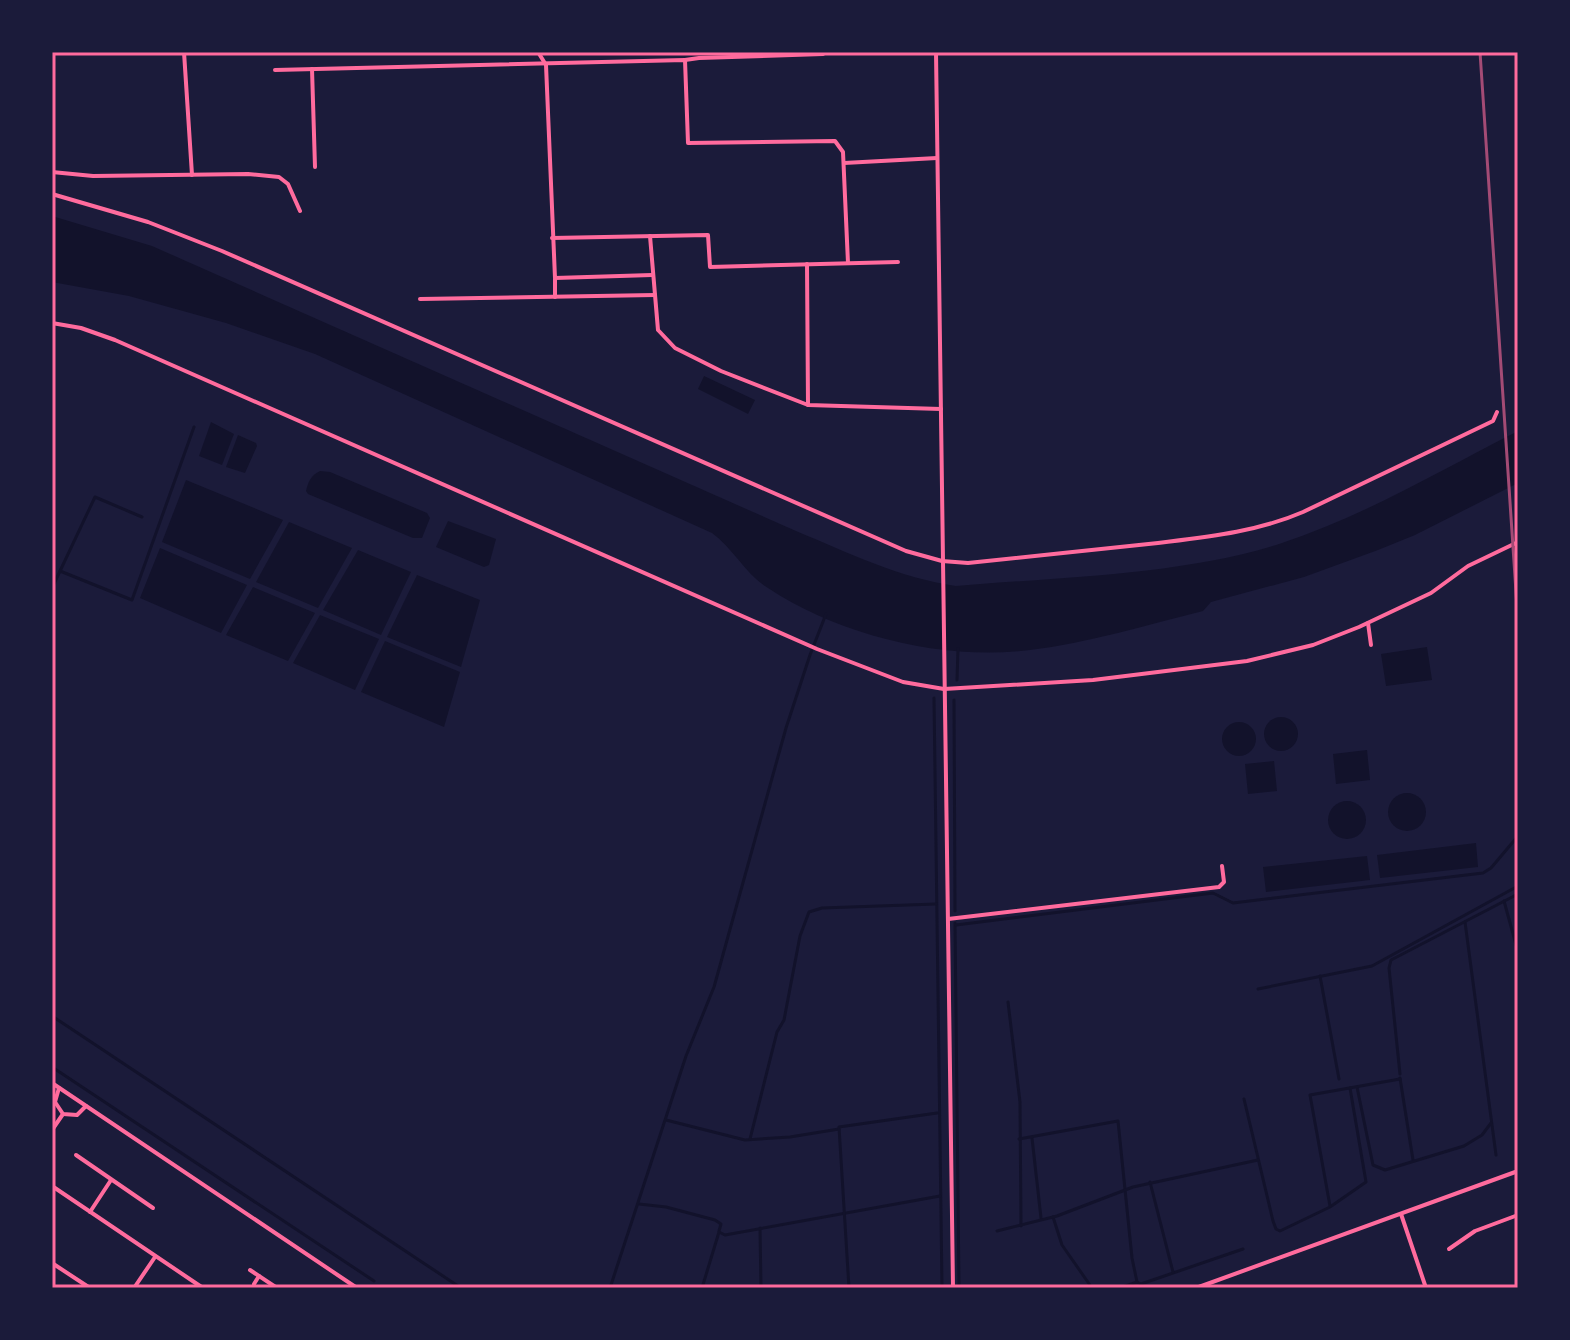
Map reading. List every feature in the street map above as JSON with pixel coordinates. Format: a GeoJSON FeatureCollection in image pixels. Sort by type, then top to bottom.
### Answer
{"type":"FeatureCollection","features":[{"type":"Feature","properties":{"kind":"street"},"geometry":{"type":"LineString","coordinates":[[184,52],[192,175]]}},
{"type":"Feature","properties":{"kind":"street"},"geometry":{"type":"LineString","coordinates":[[538,52],[546,65],[555,297]]}},
{"type":"Feature","properties":{"kind":"street"},"geometry":{"type":"LineString","coordinates":[[936,52],[953,1288]]}},
{"type":"Feature","properties":{"kind":"street"},"geometry":{"type":"LineString","coordinates":[[275,70],[546,65],[823,54]]}},
{"type":"Feature","properties":{"kind":"street"},"geometry":{"type":"LineString","coordinates":[[685,60],[688,143],[835,141],[843,152],[848,263]]}},
{"type":"Feature","properties":{"kind":"street"},"geometry":{"type":"LineString","coordinates":[[312,69],[315,167]]}},
{"type":"Feature","properties":{"kind":"street"},"geometry":{"type":"LineString","coordinates":[[844,163],[937,158]]}},
{"type":"Feature","properties":{"kind":"street"},"geometry":{"type":"LineString","coordinates":[[52,172],[93,176],[279,177],[288,184],[300,211]]}},
{"type":"Feature","properties":{"kind":"street"},"geometry":{"type":"LineString","coordinates":[[52,194],[148,222],[222,251],[906,551],[942,561],[968,563],[1121,547],[1230,533],[1274,523],[1493,421],[1497,412]]}},
{"type":"Feature","properties":{"kind":"street"},"geometry":{"type":"LineString","coordinates":[[552,238],[708,235],[710,267],[898,262]]}},
{"type":"Feature","properties":{"kind":"street"},"geometry":{"type":"LineString","coordinates":[[650,236],[658,330],[675,348],[721,371],[808,405],[941,409]]}},
{"type":"Feature","properties":{"kind":"street"},"geometry":{"type":"LineString","coordinates":[[807,264],[808,405]]}},
{"type":"Feature","properties":{"kind":"street"},"geometry":{"type":"LineString","coordinates":[[555,278],[653,275]]}},
{"type":"Feature","properties":{"kind":"street"},"geometry":{"type":"LineString","coordinates":[[420,299],[655,295]]}},
{"type":"Feature","properties":{"kind":"street"},"geometry":{"type":"LineString","coordinates":[[52,323],[81,328],[115,340],[817,649],[903,682],[944,689],[1093,680],[1236,663],[1313,645],[1431,593],[1468,566],[1518,542]]}},
{"type":"Feature","properties":{"kind":"street"},"geometry":{"type":"LineString","coordinates":[[1368,623],[1371,645]]}},
{"type":"Feature","properties":{"kind":"street"},"geometry":{"type":"LineString","coordinates":[[948,919],[1219,887],[1224,882],[1222,866]]}},
{"type":"Feature","properties":{"kind":"street"},"geometry":{"type":"LineString","coordinates":[[52,1083],[357,1288]]}},
{"type":"Feature","properties":{"kind":"street"},"geometry":{"type":"LineString","coordinates":[[59,1088],[55,1102],[63,1114]]}},
{"type":"Feature","properties":{"kind":"street"},"geometry":{"type":"LineString","coordinates":[[63,1114],[77,1115],[86,1106]]}},
{"type":"Feature","properties":{"kind":"street"},"geometry":{"type":"LineString","coordinates":[[52,1130],[63,1114]]}},
{"type":"Feature","properties":{"kind":"street"},"geometry":{"type":"LineString","coordinates":[[76,1155],[153,1208]]}},
{"type":"Feature","properties":{"kind":"street"},"geometry":{"type":"LineString","coordinates":[[1196,1288],[1518,1171]]}},
{"type":"Feature","properties":{"kind":"street"},"geometry":{"type":"LineString","coordinates":[[90,1212],[112,1179]]}},
{"type":"Feature","properties":{"kind":"street"},"geometry":{"type":"LineString","coordinates":[[52,1186],[203,1288]]}},
{"type":"Feature","properties":{"kind":"street"},"geometry":{"type":"LineString","coordinates":[[1401,1214],[1426,1288]]}},
{"type":"Feature","properties":{"kind":"street"},"geometry":{"type":"LineString","coordinates":[[1449,1249],[1475,1231],[1518,1215]]}},
{"type":"Feature","properties":{"kind":"street"},"geometry":{"type":"LineString","coordinates":[[134,1288],[156,1256]]}},
{"type":"Feature","properties":{"kind":"street"},"geometry":{"type":"LineString","coordinates":[[52,1263],[90,1288]]}},
{"type":"Feature","properties":{"kind":"street"},"geometry":{"type":"LineString","coordinates":[[250,1270],[277,1288]]}},
{"type":"Feature","properties":{"kind":"street"},"geometry":{"type":"LineString","coordinates":[[254,1284],[259,1276]]}},
{"type":"Feature","properties":{"kind":"shaded area"},"geometry":{"type":"Polygon","coordinates":[[[52,216],[152,246],[875,564],[956,586],[1121,573],[1244,554],[1343,520],[1518,431],[1518,483],[1415,535],[1304,577],[1211,602],[1203,611],[1095,638],[1030,650],[963,652],[929,648],[860,632],[797,605],[760,583],[712,533],[315,354],[226,323],[129,296],[52,282],[52,216]]]}},
{"type":"Feature","properties":{"kind":"shaded area"},"geometry":{"type":"Polygon","coordinates":[[[704,376],[755,400],[748,414],[698,389],[704,376]]]}},
{"type":"Feature","properties":{"kind":"shaded area"},"geometry":{"type":"Polygon","coordinates":[[[211,422],[234,434],[222,465],[199,456],[211,422]]]}},
{"type":"Feature","properties":{"kind":"shaded area"},"geometry":{"type":"Polygon","coordinates":[[[238,435],[257,446],[245,473],[226,467],[238,435]]]}},
{"type":"Feature","properties":{"kind":"shaded area"},"geometry":{"type":"Polygon","coordinates":[[[320,471],[330,472],[427,513],[430,518],[422,538],[413,538],[308,494],[309,482],[320,471]]]}},
{"type":"Feature","properties":{"kind":"shaded area"},"geometry":{"type":"Polygon","coordinates":[[[186,480],[283,520],[250,579],[162,542],[186,480]]]}},
{"type":"Feature","properties":{"kind":"shaded area"},"geometry":{"type":"Polygon","coordinates":[[[448,521],[496,539],[489,565],[484,567],[436,547],[448,521]]]}},
{"type":"Feature","properties":{"kind":"shaded area"},"geometry":{"type":"Polygon","coordinates":[[[289,522],[352,548],[318,608],[256,582],[289,522]]]}},
{"type":"Feature","properties":{"kind":"shaded area"},"geometry":{"type":"Polygon","coordinates":[[[160,548],[247,585],[221,633],[140,598],[160,548]]]}},
{"type":"Feature","properties":{"kind":"shaded area"},"geometry":{"type":"Polygon","coordinates":[[[358,550],[411,572],[381,635],[323,610],[358,550]]]}},
{"type":"Feature","properties":{"kind":"shaded area"},"geometry":{"type":"Polygon","coordinates":[[[417,575],[480,600],[461,667],[387,637],[417,575]]]}},
{"type":"Feature","properties":{"kind":"shaded area"},"geometry":{"type":"Polygon","coordinates":[[[253,587],[315,613],[288,661],[226,635],[253,587]]]}},
{"type":"Feature","properties":{"kind":"shaded area"},"geometry":{"type":"Polygon","coordinates":[[[320,615],[379,639],[355,690],[293,663],[320,615]]]}},
{"type":"Feature","properties":{"kind":"shaded area"},"geometry":{"type":"Polygon","coordinates":[[[385,641],[460,672],[444,727],[361,692],[385,641]]]}},
{"type":"Feature","properties":{"kind":"shaded area"},"geometry":{"type":"Polygon","coordinates":[[[1427,647],[1432,680],[1386,686],[1381,654],[1427,647]]]}},
{"type":"Feature","properties":{"kind":"shaded area"},"geometry":{"type":"Polygon","coordinates":[[[1281,717],[1293,722],[1298,734],[1293,746],[1281,751],[1269,746],[1264,734],[1269,722],[1281,717]]]}},
{"type":"Feature","properties":{"kind":"shaded area"},"geometry":{"type":"Polygon","coordinates":[[[1239,722],[1251,727],[1256,739],[1251,751],[1239,756],[1227,751],[1222,739],[1227,727],[1239,722]]]}},
{"type":"Feature","properties":{"kind":"shaded area"},"geometry":{"type":"Polygon","coordinates":[[[1367,750],[1370,780],[1336,784],[1333,754],[1367,750]]]}},
{"type":"Feature","properties":{"kind":"shaded area"},"geometry":{"type":"Polygon","coordinates":[[[1274,761],[1277,791],[1248,794],[1245,764],[1274,761]]]}},
{"type":"Feature","properties":{"kind":"shaded area"},"geometry":{"type":"Polygon","coordinates":[[[1407,793],[1421,798],[1426,812],[1421,826],[1407,831],[1393,826],[1388,812],[1393,798],[1407,793]]]}},
{"type":"Feature","properties":{"kind":"shaded area"},"geometry":{"type":"Polygon","coordinates":[[[1347,801],[1361,806],[1366,820],[1361,834],[1347,839],[1333,834],[1328,820],[1333,806],[1347,801]]]}},
{"type":"Feature","properties":{"kind":"shaded area"},"geometry":{"type":"Polygon","coordinates":[[[1476,843],[1478,867],[1380,878],[1377,855],[1476,843]]]}},
{"type":"Feature","properties":{"kind":"shaded area"},"geometry":{"type":"Polygon","coordinates":[[[1367,856],[1370,880],[1266,892],[1263,867],[1367,856]]]}},
{"type":"Feature","properties":{"kind":"waterway"},"geometry":{"type":"LineString","coordinates":[[60,571],[132,600],[194,427]]}},
{"type":"Feature","properties":{"kind":"waterway"},"geometry":{"type":"LineString","coordinates":[[52,588],[95,497],[142,517]]}},
{"type":"Feature","properties":{"kind":"waterway"},"geometry":{"type":"LineString","coordinates":[[610,1288],[686,1056],[714,987],[786,728],[826,614]]}},
{"type":"Feature","properties":{"kind":"waterway"},"geometry":{"type":"LineString","coordinates":[[957,680],[958,649]]}},
{"type":"Feature","properties":{"kind":"waterway"},"geometry":{"type":"LineString","coordinates":[[934,698],[942,1288]]}},
{"type":"Feature","properties":{"kind":"waterway"},"geometry":{"type":"LineString","coordinates":[[954,700],[955,911]]}},
{"type":"Feature","properties":{"kind":"waterway"},"geometry":{"type":"LineString","coordinates":[[956,925],[1213,893],[1233,903],[1483,873],[1518,836]]}},
{"type":"Feature","properties":{"kind":"waterway"},"geometry":{"type":"LineString","coordinates":[[1258,989],[1372,966],[1518,886]]}},
{"type":"Feature","properties":{"kind":"waterway"},"geometry":{"type":"LineString","coordinates":[[1400,1074],[1389,968],[1391,960],[1518,894]]}},
{"type":"Feature","properties":{"kind":"waterway"},"geometry":{"type":"LineString","coordinates":[[1504,901],[1518,952]]}},
{"type":"Feature","properties":{"kind":"waterway"},"geometry":{"type":"LineString","coordinates":[[750,1139],[777,1032],[784,1020],[800,936],[809,912],[822,908],[936,904]]}},
{"type":"Feature","properties":{"kind":"waterway"},"geometry":{"type":"LineString","coordinates":[[1465,922],[1496,1155]]}},
{"type":"Feature","properties":{"kind":"waterway"},"geometry":{"type":"LineString","coordinates":[[955,923],[959,1288]]}},
{"type":"Feature","properties":{"kind":"waterway"},"geometry":{"type":"LineString","coordinates":[[1320,976],[1339,1079]]}},
{"type":"Feature","properties":{"kind":"waterway"},"geometry":{"type":"LineString","coordinates":[[1008,1002],[1020,1102],[1021,1226]]}},
{"type":"Feature","properties":{"kind":"waterway"},"geometry":{"type":"LineString","coordinates":[[52,1016],[461,1288]]}},
{"type":"Feature","properties":{"kind":"waterway"},"geometry":{"type":"LineString","coordinates":[[52,1067],[374,1281]]}},
{"type":"Feature","properties":{"kind":"waterway"},"geometry":{"type":"LineString","coordinates":[[1400,1078],[1413,1160]]}},
{"type":"Feature","properties":{"kind":"waterway"},"geometry":{"type":"LineString","coordinates":[[1330,1206],[1310,1095],[1400,1079]]}},
{"type":"Feature","properties":{"kind":"waterway"},"geometry":{"type":"LineString","coordinates":[[1357,1087],[1373,1165],[1385,1170],[1464,1146],[1482,1135],[1491,1123]]}},
{"type":"Feature","properties":{"kind":"waterway"},"geometry":{"type":"LineString","coordinates":[[1244,1099],[1273,1221],[1280,1231],[1330,1207],[1366,1182],[1350,1088]]}},
{"type":"Feature","properties":{"kind":"waterway"},"geometry":{"type":"LineString","coordinates":[[849,1288],[839,1127],[937,1113]]}},
{"type":"Feature","properties":{"kind":"waterway"},"geometry":{"type":"LineString","coordinates":[[666,1120],[745,1140],[839,1129]]}},
{"type":"Feature","properties":{"kind":"waterway"},"geometry":{"type":"LineString","coordinates":[[1019,1139],[1118,1121],[1132,1258],[1137,1282],[1141,1284],[1243,1249]]}},
{"type":"Feature","properties":{"kind":"waterway"},"geometry":{"type":"LineString","coordinates":[[1032,1138],[1041,1218]]}},
{"type":"Feature","properties":{"kind":"waterway"},"geometry":{"type":"LineString","coordinates":[[997,1231],[1057,1216],[1133,1187],[1258,1160]]}},
{"type":"Feature","properties":{"kind":"waterway"},"geometry":{"type":"LineString","coordinates":[[1150,1182],[1173,1272]]}},
{"type":"Feature","properties":{"kind":"waterway"},"geometry":{"type":"LineString","coordinates":[[702,1288],[719,1232],[725,1235],[940,1196]]}},
{"type":"Feature","properties":{"kind":"waterway"},"geometry":{"type":"LineString","coordinates":[[639,1204],[666,1207],[715,1220],[721,1224],[719,1231]]}},
{"type":"Feature","properties":{"kind":"waterway"},"geometry":{"type":"LineString","coordinates":[[1053,1217],[1062,1245],[1092,1288]]}},
{"type":"Feature","properties":{"kind":"waterway"},"geometry":{"type":"LineString","coordinates":[[760,1228],[761,1288]]}},
{"type":"Feature","properties":{"kind":"waterway"},"geometry":{"type":"LineString","coordinates":[[1120,1288],[1137,1282]]}},
{"type":"Feature","properties":{"kind":"railway"},"geometry":{"type":"LineString","coordinates":[[1480,52],[1518,622]]}}]}
